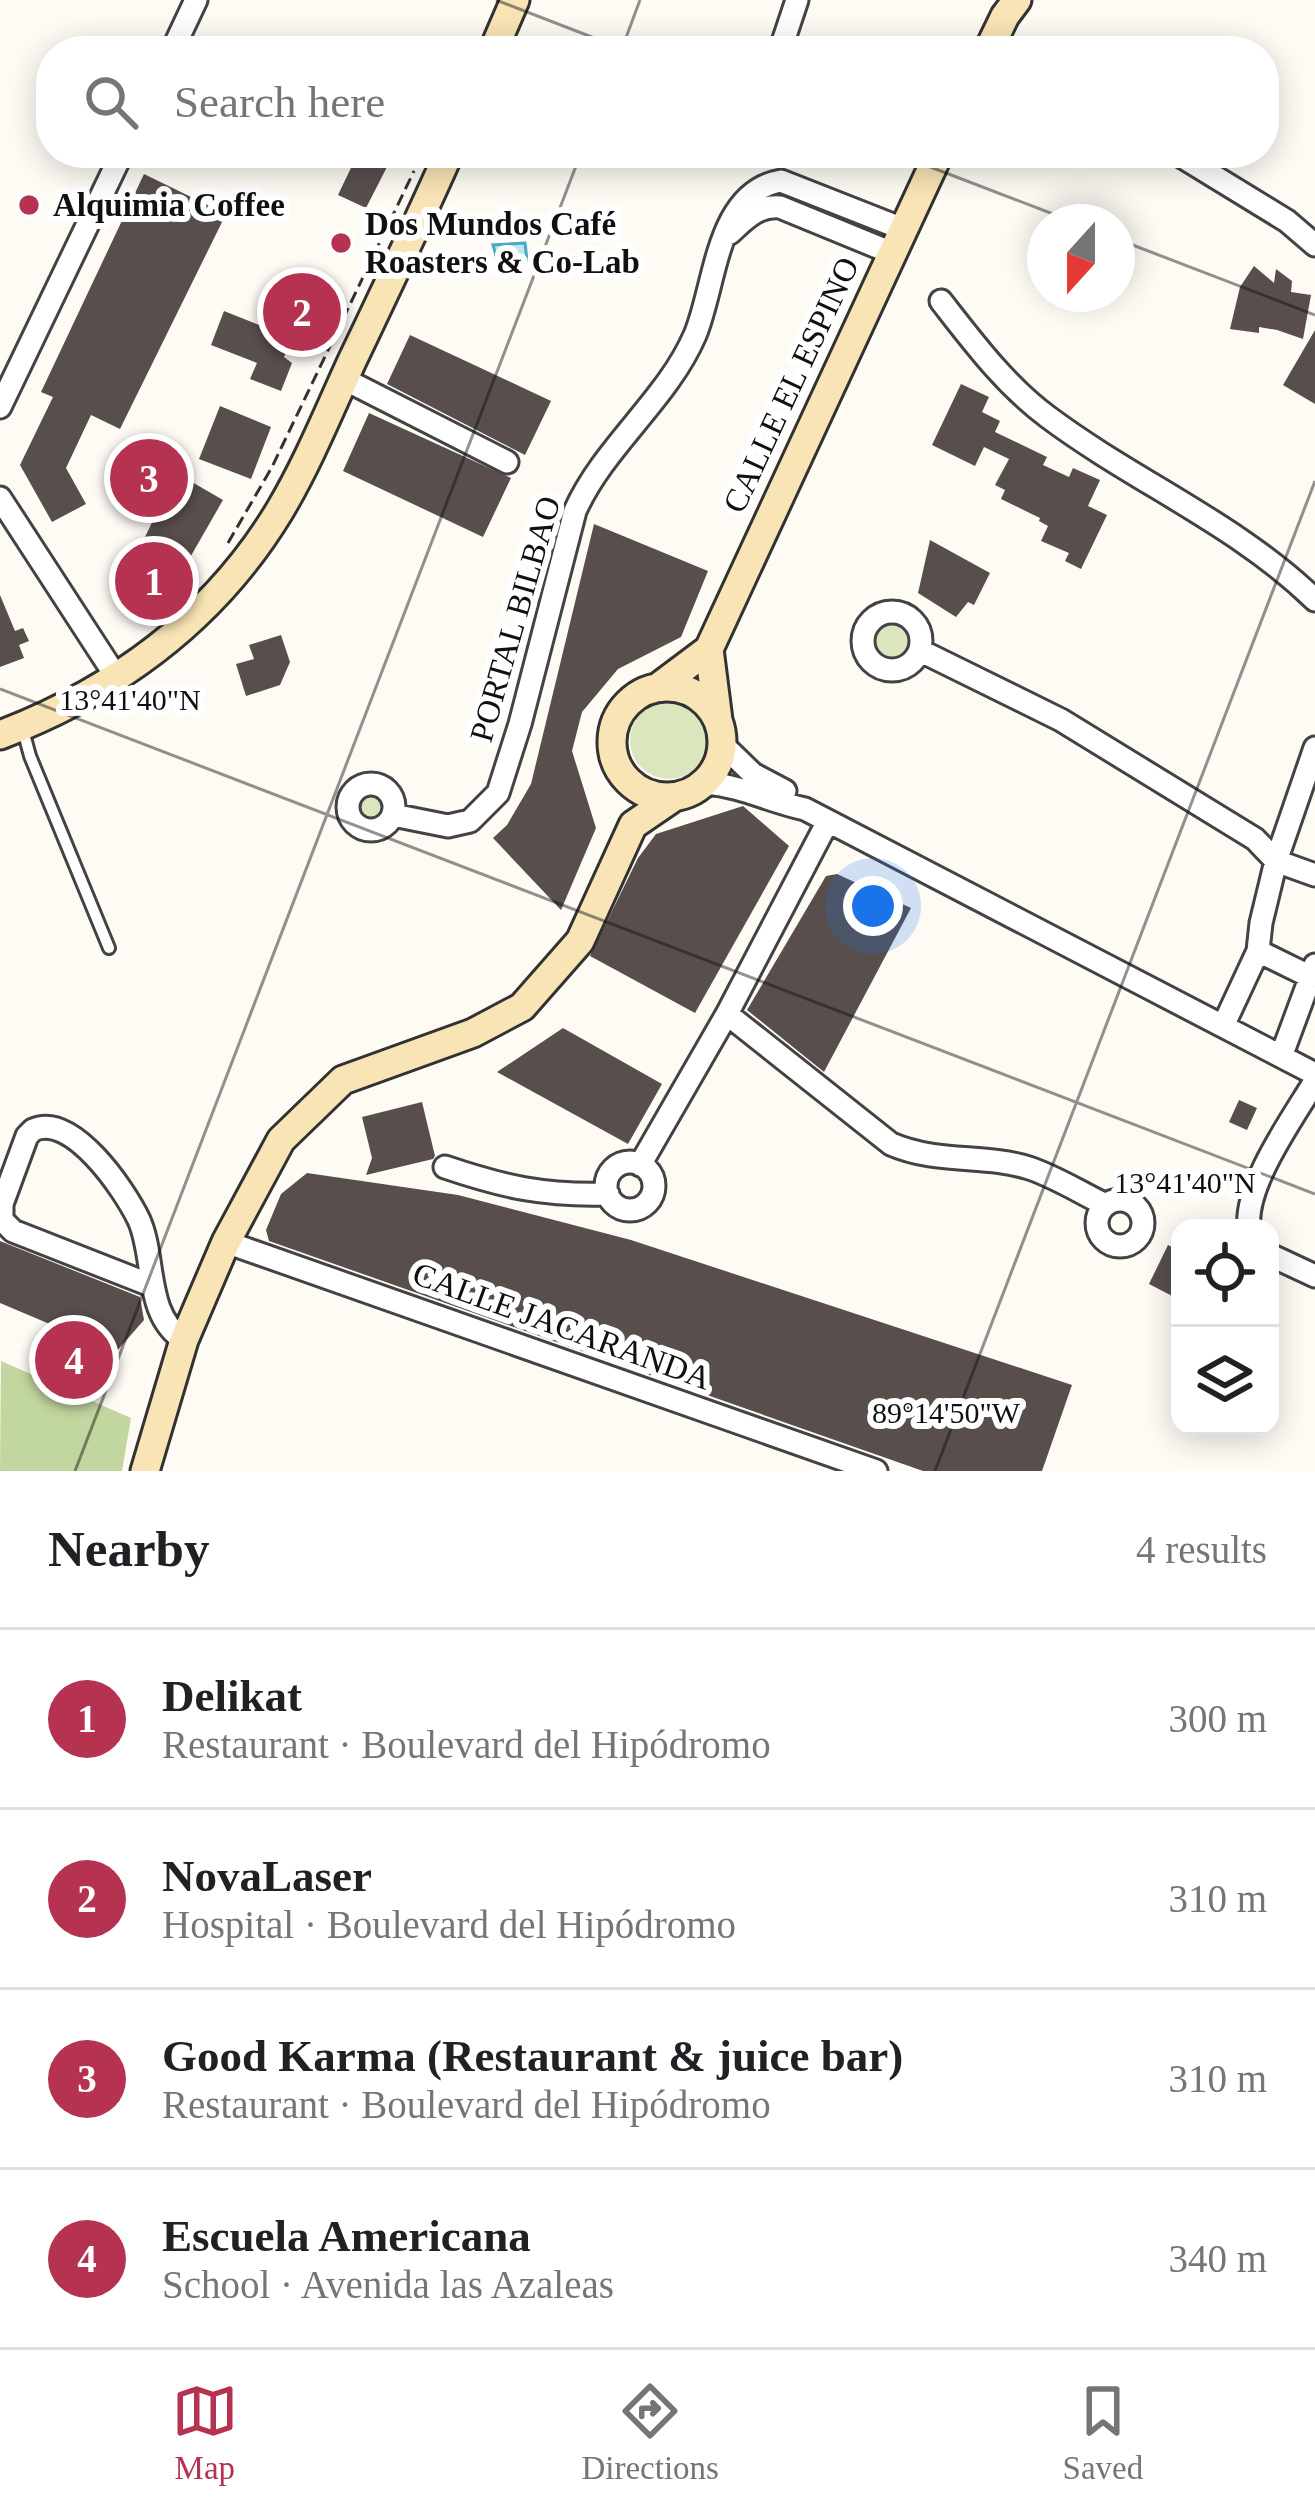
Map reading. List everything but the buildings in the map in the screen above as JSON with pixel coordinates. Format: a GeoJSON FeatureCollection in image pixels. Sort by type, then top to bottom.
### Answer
{"type":"FeatureCollection","features":[{"type":"Feature","properties":{"kind":"street"},"geometry":{"type":"LineString","coordinates":[[179,36],[196,0]]}},
{"type":"Feature","properties":{"kind":"street"},"geometry":{"type":"LineString","coordinates":[[499,36],[515,0]]}},
{"type":"Feature","properties":{"kind":"street"},"geometry":{"type":"LineString","coordinates":[[785,36],[797,0]]}},
{"type":"Feature","properties":{"kind":"street"},"geometry":{"type":"LineString","coordinates":[[995,36],[1017,0]]}},
{"type":"Feature","properties":{"kind":"street"},"geometry":{"type":"LineString","coordinates":[[0,407],[115,168]]}},
{"type":"Feature","properties":{"kind":"street"},"geometry":{"type":"LineString","coordinates":[[11,731],[117,678],[178,632],[250,555],[283,505],[442,168]]}},
{"type":"Feature","properties":{"kind":"street","name":"CALLE EL ESPINO"},"geometry":{"type":"LineString","coordinates":[[658,688],[710,649],[932,168]]}},
{"type":"Feature","properties":{"kind":"street"},"geometry":{"type":"LineString","coordinates":[[1200,168],[1287,221],[1315,245]]}},
{"type":"Feature","properties":{"kind":"street","name":"PORTAL BILBAO"},"geometry":{"type":"LineString","coordinates":[[393,815],[448,826],[470,821],[498,793],[575,512],[590,483],[686,353],[741,202],[767,184],[781,182],[824,198],[898,241]]}},
{"type":"Feature","properties":{"kind":"street"},"geometry":{"type":"LineString","coordinates":[[814,221],[824,198]]}},
{"type":"Feature","properties":{"kind":"street"},"geometry":{"type":"LineString","coordinates":[[725,237],[747,216],[764,207],[780,207],[814,221],[898,241]]}},
{"type":"Feature","properties":{"kind":"street"},"geometry":{"type":"LineString","coordinates":[[940,301],[991,365],[1046,416],[1280,567],[1315,600]]}},
{"type":"Feature","properties":{"kind":"street"},"geometry":{"type":"LineString","coordinates":[[344,379],[507,462]]}},
{"type":"Feature","properties":{"kind":"street"},"geometry":{"type":"LineString","coordinates":[[0,498],[117,678]]}},
{"type":"Feature","properties":{"kind":"street"},"geometry":{"type":"LineString","coordinates":[[145,1471],[184,1340],[226,1242],[281,1140],[333,1088],[365,1070],[490,1025],[534,996],[580,941],[633,825],[705,783],[716,770],[720,733],[710,649]]}},
{"type":"Feature","properties":{"kind":"street"},"geometry":{"type":"LineString","coordinates":[[920,651],[1060,720],[1256,839],[1276,861],[1315,875]]}},
{"type":"Feature","properties":{"kind":"street"},"geometry":{"type":"LineString","coordinates":[[633,825],[612,740],[619,716],[635,698],[658,688],[689,692],[704,700],[743,766],[805,809]]}},
{"type":"Feature","properties":{"kind":"street"},"geometry":{"type":"LineString","coordinates":[[1224,1024],[1258,951],[1276,861],[1315,748]]}},
{"type":"Feature","properties":{"kind":"street"},"geometry":{"type":"LineString","coordinates":[[620,771],[639,790],[674,797]]}},
{"type":"Feature","properties":{"kind":"street"},"geometry":{"type":"LineString","coordinates":[[705,783],[734,785],[805,809],[1282,1054],[1315,1077],[1265,1167],[1248,1219]]}},
{"type":"Feature","properties":{"kind":"street"},"geometry":{"type":"LineString","coordinates":[[640,1165],[727,1014],[828,821]]}},
{"type":"Feature","properties":{"kind":"street"},"geometry":{"type":"LineString","coordinates":[[1258,951],[1313,971],[1282,1054]]}},
{"type":"Feature","properties":{"kind":"street"},"geometry":{"type":"LineString","coordinates":[[727,1014],[891,1144],[952,1160],[1027,1167],[1106,1205]]}},
{"type":"Feature","properties":{"kind":"street"},"geometry":{"type":"LineString","coordinates":[[153,1286],[13,1232],[2,1220],[2,1204],[33,1130],[56,1127],[88,1148],[140,1223],[153,1286],[171,1331],[184,1340]]}},
{"type":"Feature","properties":{"kind":"street"},"geometry":{"type":"LineString","coordinates":[[625,1162],[640,1165],[654,1184],[644,1204],[622,1208],[608,1194],[606,1184],[612,1170],[625,1162]]}},
{"type":"Feature","properties":{"kind":"street"},"geometry":{"type":"LineString","coordinates":[[445,1167],[552,1196],[608,1194]]}},
{"type":"Feature","properties":{"kind":"street","name":"CALLE JACARANDA"},"geometry":{"type":"LineString","coordinates":[[226,1242],[875,1471]]}},
{"type":"Feature","properties":{"kind":"street"},"geometry":{"type":"LineString","coordinates":[[1279,1259],[1315,1276]]}},
{"type":"Feature","properties":{"kind":"lane"},"geometry":{"type":"LineString","coordinates":[[11,731],[109,948]]}},
{"type":"Feature","properties":{"kind":"path"},"geometry":{"type":"LineString","coordinates":[[224,549],[272,467],[414,172]]}},
{"type":"Feature","properties":{"kind":"green space"},"geometry":{"type":"Polygon","coordinates":[[[891,619],[906,626],[913,641],[906,656],[891,663],[876,656],[869,641],[876,626],[891,619]]]}},
{"type":"Feature","properties":{"kind":"green space"},"geometry":{"type":"Polygon","coordinates":[[[669,701],[697,712],[708,740],[697,768],[669,779],[641,768],[630,740],[641,712],[669,701]]]}},
{"type":"Feature","properties":{"kind":"green space"},"geometry":{"type":"Polygon","coordinates":[[[370,794],[385,809],[370,824],[355,809],[370,794]]]}},
{"type":"Feature","properties":{"kind":"green space"},"geometry":{"type":"Polygon","coordinates":[[[1,1361],[131,1418],[122,1471],[0,1471],[1,1361]]]}},
{"type":"Feature","properties":{"kind":"water"},"geometry":{"type":"Polygon","coordinates":[[[525,243],[527,260],[499,266],[493,245],[525,243]]]}},
{"type":"Feature","properties":{"kind":"place","name":"Alquimia Coffee"},"geometry":{"type":"Point","coordinates":[29,205]}},
{"type":"Feature","properties":{"kind":"place","name":"Dos Mundos Café Roasters & Co-Lab"},"geometry":{"type":"Point","coordinates":[341,243]}},
{"type":"Feature","properties":{"kind":"place","name":"NovaLaser"},"geometry":{"type":"Point","coordinates":[302,312]}},
{"type":"Feature","properties":{"kind":"place","name":"Good Karma (Restaurant & juice bar)"},"geometry":{"type":"Point","coordinates":[149,478]}},
{"type":"Feature","properties":{"kind":"place","name":"Delikat"},"geometry":{"type":"Point","coordinates":[154,581]}},
{"type":"Feature","properties":{"kind":"place","name":"Escuela Americana"},"geometry":{"type":"Point","coordinates":[74,1360]}}]}
